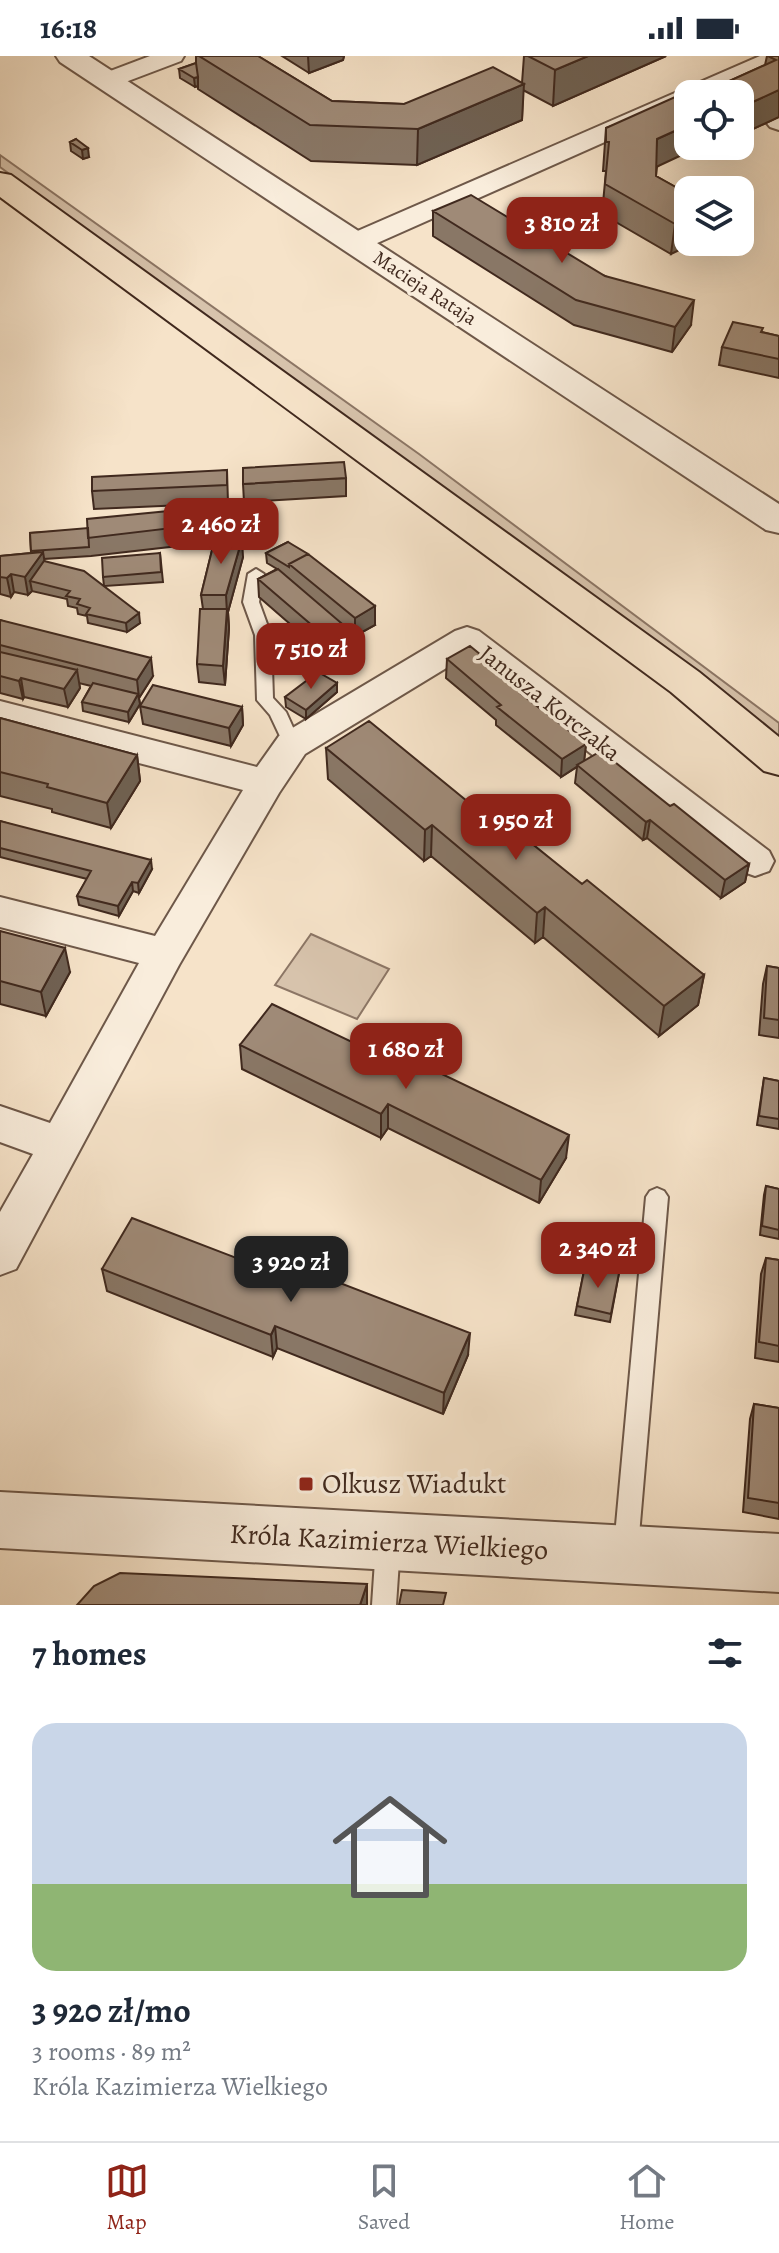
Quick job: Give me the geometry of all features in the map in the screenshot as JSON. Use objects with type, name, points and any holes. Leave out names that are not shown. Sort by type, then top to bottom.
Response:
[{"type":"main road","points":[[0,182],[685,682],[779,760]]},
{"type":"street","name":"Macieja Rataja","points":[[70,56],[779,521]]},
{"type":"street","points":[[106,81],[172,56]]},
{"type":"street","points":[[729,80],[779,57]]},
{"type":"street","points":[[356,242],[674,105]]},
{"type":"street","name":"Janusza Korczaka","points":[[0,1255],[165,954],[266,783],[292,745],[467,639],[755,861]]},
{"type":"street","points":[[0,714],[266,783]]},
{"type":"street","points":[[0,912],[165,954]]},
{"type":"street","points":[[0,1124],[59,1145]]},
{"type":"street","name":"Króla Kazimierza Wielkiego","points":[[0,1520],[779,1563]]},
{"type":"lane","points":[[256,574],[249,599],[262,630],[265,700],[277,712],[292,745]]},
{"type":"lane","points":[[626,1554],[657,1197]]},
{"type":"lane","points":[[384,1605],[388,1543]]},
{"type":"shaded area","points":[[0,155],[419,454],[779,723],[779,738],[0,167]]},
{"type":"shaded area","points":[[311,934],[389,969],[357,1019],[275,985]]},
{"type":"building","points":[[199,56],[258,56],[332,101],[404,104],[493,67],[524,84],[418,129],[310,125]]},
{"type":"building","points":[[528,56],[588,56],[555,70]]},
{"type":"building","points":[[768,56],[779,56],[779,90],[754,101],[754,80],[732,80],[776,60]]},
{"type":"building","points":[[196,63],[198,77],[194,78],[179,69]]},
{"type":"building","points":[[674,97],[674,131],[657,139],[656,176],[674,186],[674,223],[605,184],[609,142],[606,142],[606,128]]},
{"type":"building","points":[[76,139],[88,148],[82,150],[70,142]]},
{"type":"building","points":[[471,195],[605,276],[694,300],[675,327],[576,300],[433,211]]},
{"type":"building","points":[[733,322],[763,328],[761,332],[779,336],[779,359],[722,347]]},
{"type":"building","points":[[344,462],[346,478],[243,484],[243,468]]},
{"type":"building","points":[[227,470],[227,485],[92,491],[92,477]]},
{"type":"building","points":[[220,506],[223,522],[88,538],[87,519]]},
{"type":"building","points":[[88,528],[89,547],[31,551],[30,533]]},
{"type":"building","points":[[215,538],[242,539],[226,595],[201,595]]},
{"type":"building","points":[[288,542],[308,554],[289,564],[289,567],[266,553]]},
{"type":"building","points":[[43,552],[25,577],[11,574],[7,578],[0,577],[0,556]]},
{"type":"building","points":[[160,553],[161,572],[103,577],[102,558]]},
{"type":"building","points":[[308,554],[375,606],[355,618],[289,564]]},
{"type":"building","points":[[44,561],[84,571],[139,613],[126,623],[86,614],[90,608],[77,604],[80,599],[66,596],[70,591],[30,581]]},
{"type":"building","points":[[278,569],[347,628],[328,639],[258,579]]},
{"type":"building","points":[[200,609],[227,609],[223,666],[197,664]]},
{"type":"building","points":[[0,620],[151,658],[137,680],[0,645]]},
{"type":"building","points":[[470,646],[524,690],[520,693],[586,744],[562,759],[497,707],[501,705],[447,659]]},
{"type":"building","points":[[0,652],[77,670],[64,689],[21,678],[19,681],[0,676]]},
{"type":"building","points":[[318,672],[337,683],[306,710],[285,697]]},
{"type":"building","points":[[93,683],[138,694],[128,712],[82,702]]},
{"type":"building","points":[[153,685],[242,707],[229,728],[140,706]]},
{"type":"building","points":[[0,718],[137,755],[107,803],[47,787],[48,784],[0,772]]},
{"type":"building","points":[[369,721],[467,801],[474,797],[582,884],[587,880],[704,975],[664,1006],[545,907],[537,913],[432,825],[425,830],[326,748]]},
{"type":"building","points":[[601,751],[749,864],[725,880],[650,820],[646,822],[577,765]]},
{"type":"building","points":[[0,821],[151,860],[138,883],[132,882],[118,906],[77,896],[91,871],[0,848]]},
{"type":"building","points":[[0,931],[65,948],[41,992],[0,981]]},
{"type":"building","points":[[767,966],[779,968],[779,1020],[764,1018]]},
{"type":"building","points":[[272,1004],[413,1071],[419,1063],[569,1135],[541,1180],[388,1104],[381,1114],[240,1045]]},
{"type":"building","points":[[764,1078],[779,1081],[779,1119],[759,1116]]},
{"type":"building","points":[[766,1186],[779,1189],[779,1230],[762,1226]]},
{"type":"building","points":[[132,1218],[294,1280],[301,1268],[470,1333],[444,1393],[275,1326],[271,1335],[102,1269]]},
{"type":"building","points":[[766,1258],[779,1260],[779,1346],[759,1342]]},
{"type":"building","points":[[585,1266],[619,1273],[611,1314],[577,1306]]},
{"type":"building","points":[[754,1404],[779,1408],[779,1503],[748,1498]]},
{"type":"building","points":[[120,1573],[367,1584],[360,1605],[77,1605],[94,1586]]},
{"type":"building","points":[[402,1590],[446,1593],[443,1605],[399,1605]]},
{"type":"place","name":"Olkusz Wiadukt","points":[[306,1484]]}]
